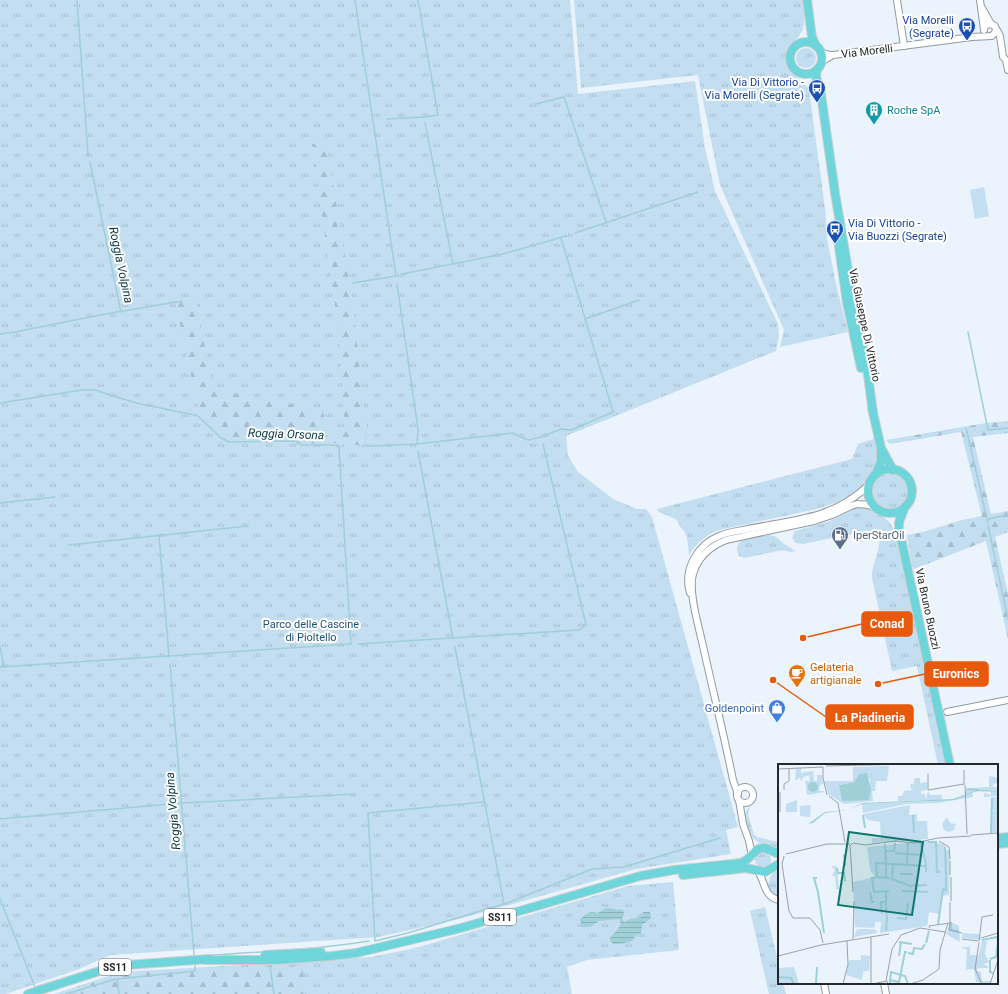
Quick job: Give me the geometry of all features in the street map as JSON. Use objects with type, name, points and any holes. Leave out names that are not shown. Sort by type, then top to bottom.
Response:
[{"type":"main road","points":[[807,0],[810,22],[812,37],[822,55],[819,66],[810,73],[804,74],[795,68],[791,60],[793,50],[806,37],[810,22]]},
{"type":"main road","points":[[799,45],[809,43],[818,49]]},
{"type":"main road","name":"Via Giuseppe Di Vittorio","points":[[819,66],[816,77],[821,94],[835,193],[849,276],[868,375],[873,412],[881,448],[881,460],[876,474]]},
{"type":"main road","name":"Via Giuseppe Di Vittorio","points":[[804,74],[815,84],[821,94]]},
{"type":"main road","name":"Via Giuseppe Di Vittorio","points":[[881,448],[893,470]]},
{"type":"main road","points":[[884,470],[893,470],[906,476],[911,485],[912,493],[911,499],[904,508],[894,513],[886,513],[876,508],[872,503],[869,496],[870,484],[876,474],[884,470]]},
{"type":"main road","name":"Via Bruno Buozzi","points":[[904,508],[899,522],[899,529],[950,764]]},
{"type":"main road","name":"Via Bruno Buozzi","points":[[886,513],[899,529]]},
{"type":"main road","points":[[998,838],[1008,837]]},
{"type":"main road","points":[[998,844],[1008,843]]},
{"type":"main road","points":[[767,849],[778,854]]},
{"type":"main road","points":[[767,849],[775,859],[774,867]]},
{"type":"main road","name":"SS11","points":[[28,994],[109,968],[127,965],[204,960],[332,956],[368,950],[462,928],[643,875],[738,864],[752,857],[756,851],[767,849]]},
{"type":"main road","points":[[752,857],[752,865],[758,870]]},
{"type":"main road","name":"SS11","points":[[626,880],[746,868],[765,872],[774,867]]},
{"type":"street","points":[[897,0],[904,46]]},
{"type":"street","points":[[980,2],[991,24],[995,26],[1000,36],[1003,57],[1007,60],[1008,70]]},
{"type":"street","points":[[980,2],[985,34],[997,39],[1001,45]]},
{"type":"street","points":[[984,30],[986,25],[991,24]]},
{"type":"street","name":"Via Morelli","points":[[972,38],[984,30]]},
{"type":"street","points":[[990,36],[996,33],[996,30]]},
{"type":"street","name":"Via Morelli","points":[[818,49],[825,54],[833,55],[990,36]]},
{"type":"street","name":"Via Morelli","points":[[819,66],[826,58],[833,55]]},
{"type":"street","points":[[696,613],[689,591],[688,576],[697,553],[710,541],[727,534],[822,513],[853,499],[870,484]]},
{"type":"street","points":[[752,857],[749,841],[742,820],[696,613],[692,585],[693,574],[698,562],[708,551],[720,543],[736,537],[814,521],[857,504],[868,505],[876,508]]},
{"type":"street","points":[[947,712],[1008,700]]},
{"type":"street","points":[[732,773],[734,779],[739,784],[751,789],[753,794],[752,799],[742,810],[742,820]]},
{"type":"street","points":[[738,797],[739,790],[746,787]]},
{"type":"street","points":[[738,797],[743,802],[748,802]]},
{"type":"street","points":[[747,836],[755,844],[767,849]]},
{"type":"street","points":[[764,885],[774,867]]},
{"type":"street","points":[[758,870],[768,895],[778,900]]},
{"type":"street","points":[[824,984],[826,994]]},
{"type":"street","points":[[884,984],[886,994]]},
{"type":"green space","name":"Parco delle Cascine di Pioltello","points":[[0,0],[570,0],[578,94],[695,81],[705,148],[715,191],[778,324],[779,336],[776,351],[566,436],[568,455],[577,471],[613,499],[637,509],[646,509],[652,517],[738,827],[726,830],[731,854],[636,869],[459,919],[379,937],[110,955],[79,969],[6,994],[0,994]]},
{"type":"green space","points":[[574,0],[802,0],[804,25],[798,38],[790,46],[786,55],[786,61],[791,71],[805,84],[809,90],[825,208],[827,239],[848,332],[780,347],[784,330],[720,185],[698,75],[581,88]]},
{"type":"green space","points":[[806,48],[813,51],[816,58],[813,65],[806,68],[799,65],[796,58],[799,51]]},
{"type":"green space","points":[[326,142],[352,298],[367,432],[362,446],[344,443],[340,446],[337,443],[299,444],[296,440],[231,442],[225,440],[200,417],[175,302],[196,300],[213,389],[323,410],[326,428],[334,432],[345,431],[339,334],[312,144]]},
{"type":"green space","points":[[984,187],[989,216],[975,219],[970,190]]},
{"type":"green space","points":[[1008,421],[1008,433],[973,437],[991,514],[1008,511],[1008,532],[995,537],[1008,594],[1008,639],[986,541],[914,569],[912,566],[907,535],[982,516],[961,432],[890,444],[886,440],[986,423]]},
{"type":"green space","points":[[876,438],[877,453],[874,466],[869,477],[862,486],[853,493],[830,505],[817,509],[719,530],[702,540],[689,555],[687,536],[676,519],[659,512],[657,509],[852,459],[858,444]]},
{"type":"green space","points":[[890,471],[904,477],[910,491],[904,505],[890,511],[876,505],[870,491],[876,477]]},
{"type":"green space","points":[[862,507],[882,516],[890,523],[895,532],[945,764],[938,764],[917,666],[892,671],[872,578],[873,568],[879,548],[879,538],[872,532],[866,531],[803,544],[796,543],[792,538],[795,531],[830,521],[851,509]]},
{"type":"green space","points":[[769,535],[775,536],[784,544],[796,551],[790,552],[783,550],[744,558],[739,556],[737,548],[742,540]]},
{"type":"green space","points":[[750,807],[748,814],[754,835],[778,842],[778,850],[769,845],[759,843],[753,838],[746,826],[744,816],[747,809]]},
{"type":"green space","points":[[760,852],[766,852],[771,857],[769,866],[766,868],[760,868],[755,863],[755,857]]},
{"type":"green space","points":[[778,870],[778,897],[772,894],[768,885],[771,875]]},
{"type":"green space","points":[[673,882],[679,950],[587,960],[567,967],[572,994],[54,994],[121,972],[371,957],[415,948],[628,886]]},
{"type":"green space","points":[[765,907],[778,961],[778,984],[783,984],[786,994],[769,994],[750,911]]},
{"type":"green space","points":[[303,966],[305,994],[60,994],[118,974],[166,970]]},
{"type":"shaded area","points":[[606,908],[623,910],[624,914],[622,919],[625,922],[630,919],[642,917],[643,912],[650,912],[651,918],[642,925],[640,934],[636,935],[632,941],[621,944],[613,944],[610,938],[621,925],[619,919],[599,921],[590,927],[582,927],[580,920],[588,913],[598,913]]},
{"type":"waterway","name":"Roggia Volpina","points":[[77,0],[88,155]]},
{"type":"waterway","points":[[355,0],[396,276]]},
{"type":"waterway","points":[[418,0],[438,115],[424,117]]},
{"type":"waterway","points":[[536,104],[564,97],[606,222]]},
{"type":"waterway","points":[[387,119],[424,117]]},
{"type":"waterway","points":[[425,123],[453,264]]},
{"type":"waterway","name":"Roggia Volpina","points":[[90,162],[121,312]]},
{"type":"waterway","points":[[575,233],[698,192]]},
{"type":"waterway","points":[[402,274],[503,254],[566,236]]},
{"type":"waterway","points":[[541,437],[561,429],[571,430],[613,412],[561,238]]},
{"type":"waterway","points":[[353,283],[396,276]]},
{"type":"waterway","points":[[397,284],[418,429],[417,444]]},
{"type":"waterway","points":[[585,319],[639,300]]},
{"type":"waterway","points":[[0,334],[182,301]]},
{"type":"waterway","points":[[968,332],[988,430],[1008,428]]},
{"type":"waterway","name":"Roggia Orsona","points":[[0,403],[82,390],[95,390],[136,403],[198,416],[221,438],[229,442],[295,441],[302,445],[336,445],[339,448],[351,644]]},
{"type":"waterway","points":[[966,428],[987,519]]},
{"type":"waterway","points":[[368,446],[417,444],[512,433],[528,440],[541,437]]},
{"type":"waterway","points":[[358,644],[579,630],[586,625],[543,444]]},
{"type":"waterway","points":[[418,451],[453,639]]},
{"type":"waterway","points":[[0,503],[55,497]]},
{"type":"waterway","points":[[987,522],[988,519],[1008,515]]},
{"type":"waterway","points":[[988,525],[1008,619]]},
{"type":"waterway","points":[[69,545],[248,526]]},
{"type":"waterway","points":[[159,536],[169,656]]},
{"type":"waterway","name":"Roggia Volpina","points":[[0,667],[351,644]]},
{"type":"waterway","points":[[0,647],[4,667]]},
{"type":"waterway","points":[[455,647],[504,904]]},
{"type":"waterway","name":"Roggia Volpina","points":[[170,664],[194,955]]},
{"type":"waterway","points":[[0,819],[182,803],[355,794]]},
{"type":"waterway","points":[[484,802],[368,813],[375,941],[408,933],[510,902],[592,869],[624,867],[720,838]]},
{"type":"waterway","points":[[0,899],[35,987],[113,963],[123,962]]},
{"type":"waterway","points":[[143,960],[313,948],[369,941]]},
{"type":"waterway","name":"Roggia Volpina","points":[[119,994],[117,979],[195,971],[195,965]]},
{"type":"waterway","points":[[270,966],[274,994]]},
{"type":"waterway","points":[[66,994],[116,979]]},
{"type":"place","name":"Via Morelli (Segrate)","points":[[967,41]]},
{"type":"place","name":"Via Di Vittorio - Via Morelli (Segrate)","points":[[817,103]]},
{"type":"place","name":"Roche SpA","points":[[874,125]]},
{"type":"place","name":"Via Di Vittorio - Via Buozzi (Segrate)","points":[[835,244]]},
{"type":"place","name":"IperStarOil","points":[[840,550]]},
{"type":"place","name":"Conad","points":[[803,638]]},
{"type":"place","name":"La Piadineria","points":[[773,680]]},
{"type":"place","name":"Euronics","points":[[878,684]]},
{"type":"place","name":"Gelateria artigianale","points":[[797,688]]},
{"type":"place","name":"Goldenpoint","points":[[777,723]]}]
